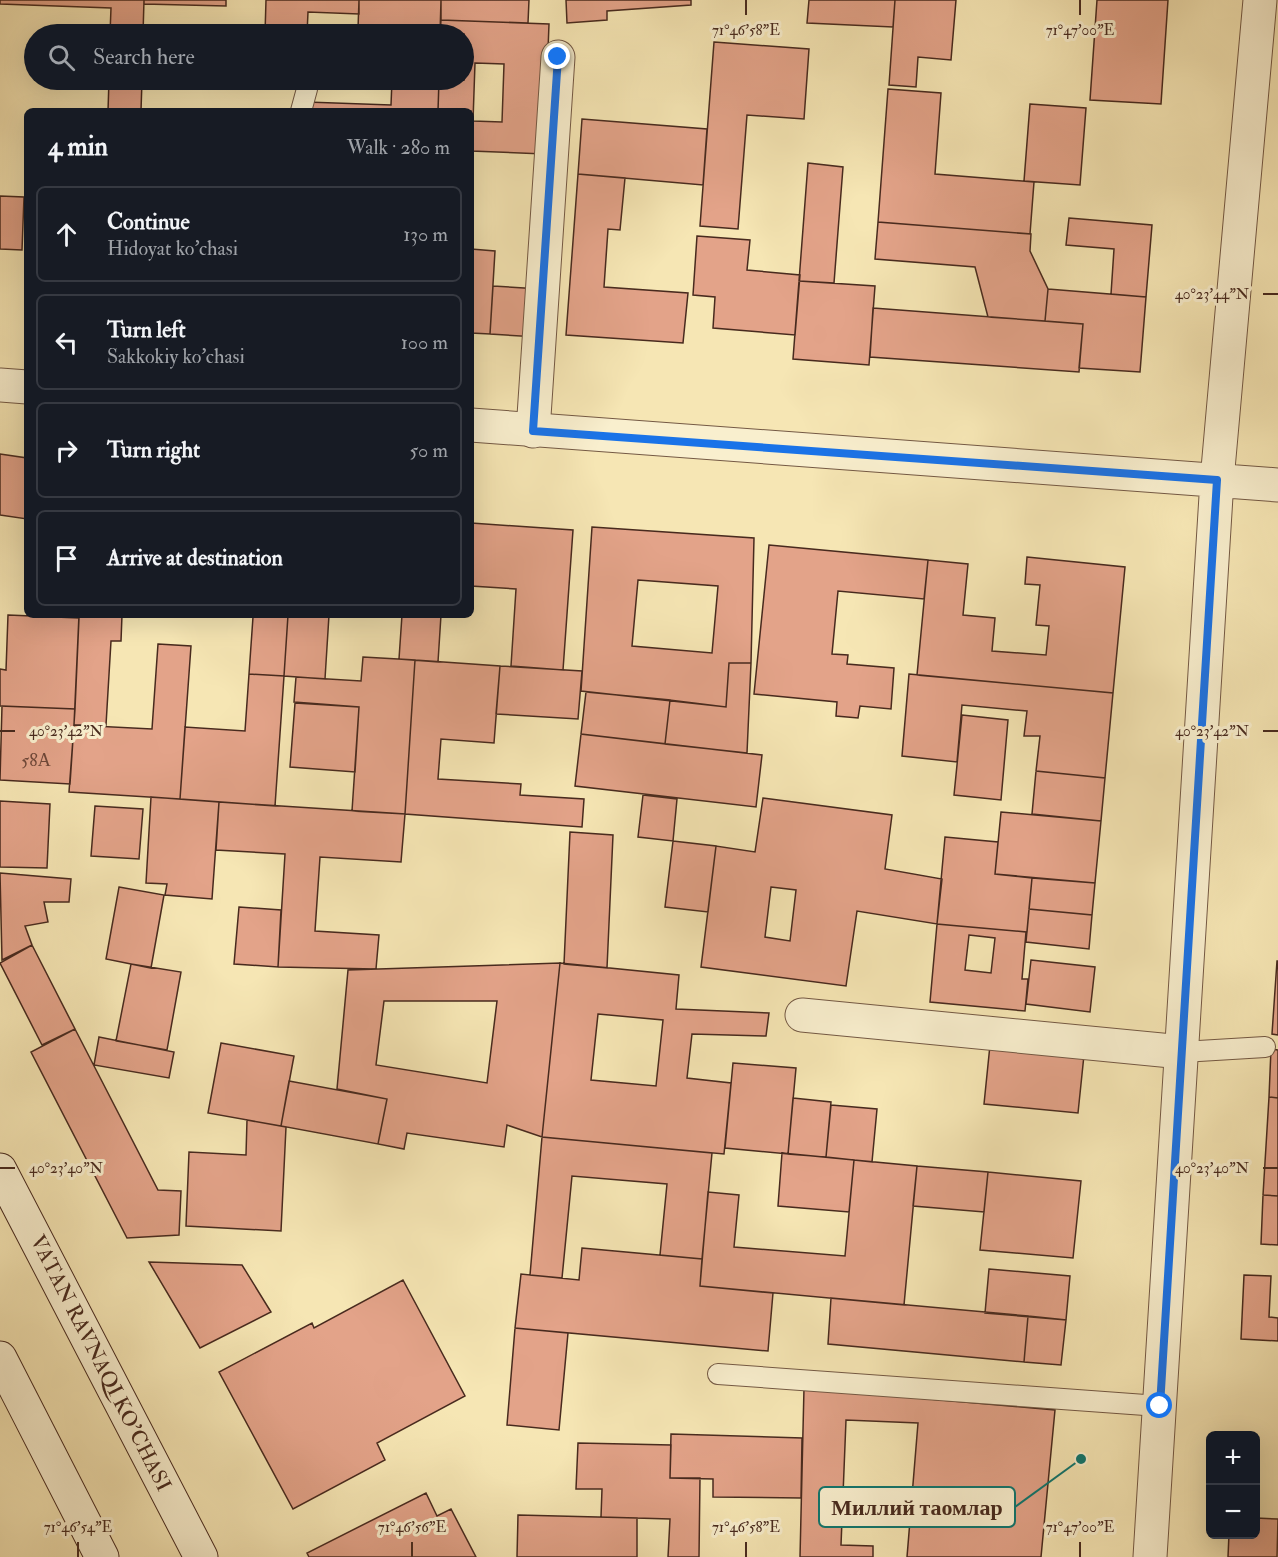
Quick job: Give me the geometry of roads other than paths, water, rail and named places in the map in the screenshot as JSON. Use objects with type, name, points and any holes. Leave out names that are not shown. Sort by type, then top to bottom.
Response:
[{"type":"street","points":[[1150,1557],[1217,480],[1260,0]]},
{"type":"street","points":[[533,431],[558,57]]},
{"type":"street","points":[[0,385],[24,387]]},
{"type":"street","points":[[474,425],[1278,485]]},
{"type":"street","points":[[802,1016],[1182,1052]]},
{"type":"street","name":"VATAN RAVNAQI KO'CHASI","points":[[0,1170],[201,1557]]},
{"type":"street","points":[[0,1358],[102,1557]]},
{"type":"lane","points":[[302,108],[307,90]]},
{"type":"lane","points":[[1182,1052],[1265,1047]]},
{"type":"lane","points":[[718,1374],[1160,1406]]},
{"type":"place","name":"Миллий таомлар","points":[[1081,1459]]}]
